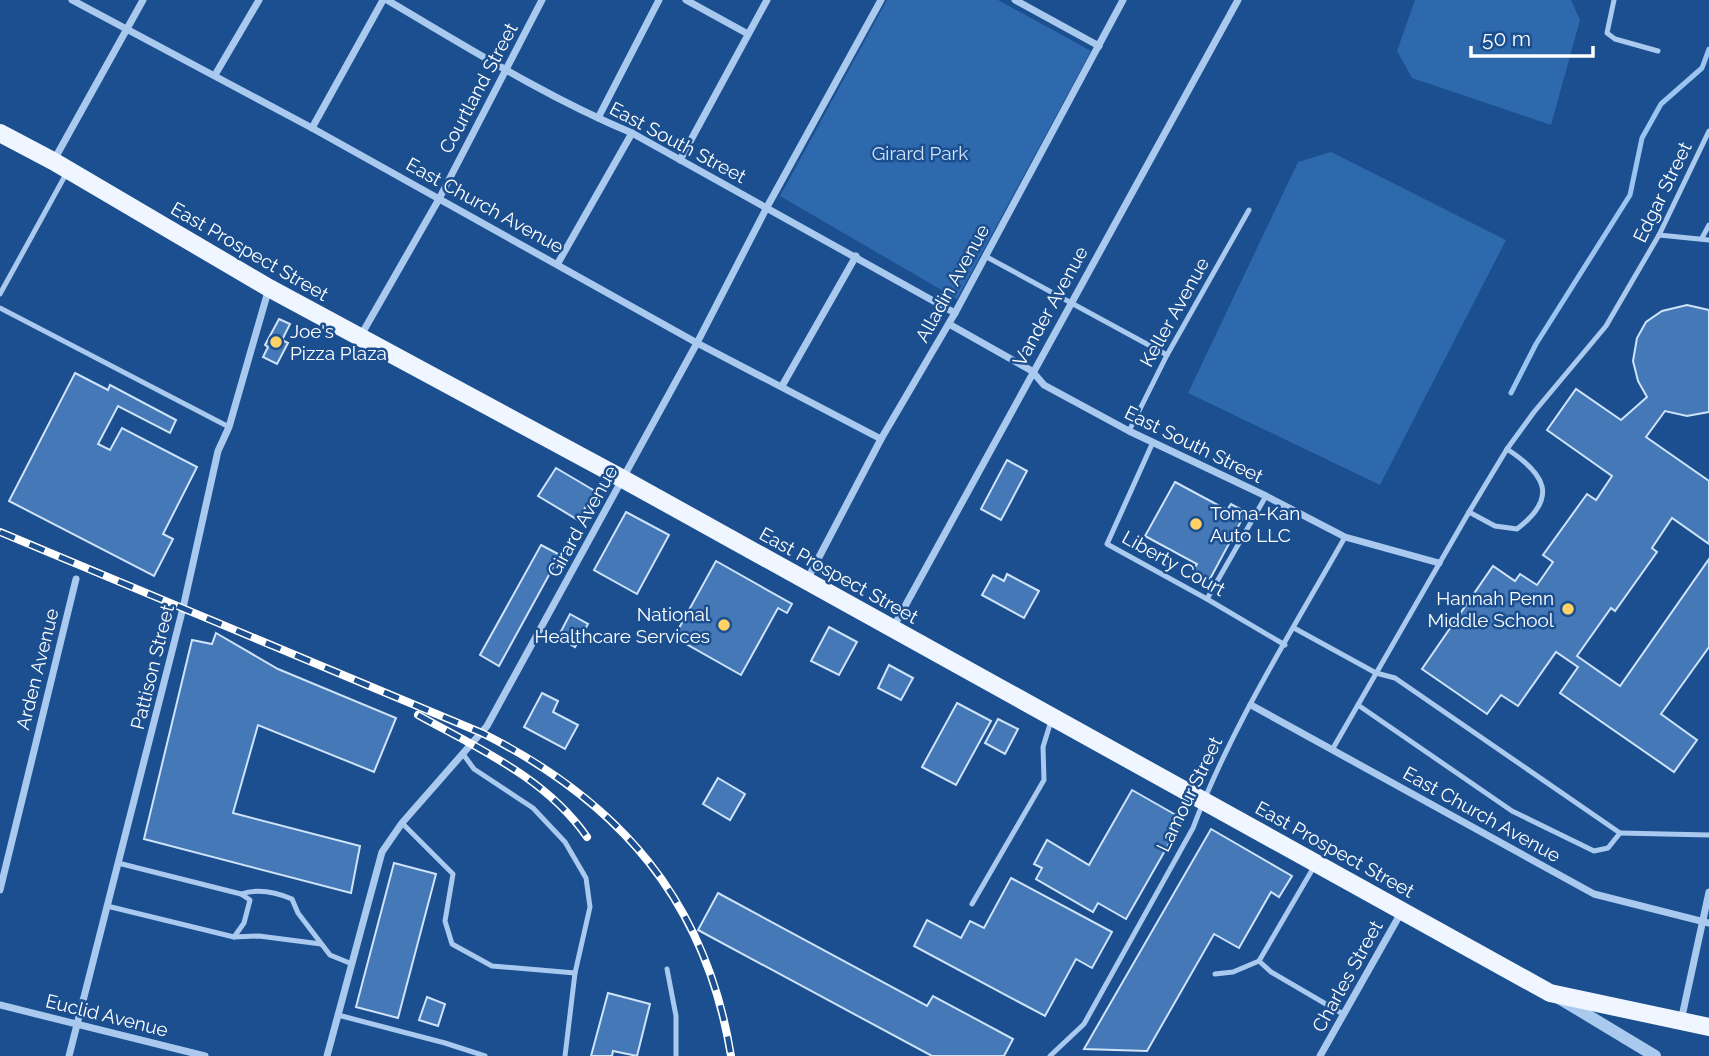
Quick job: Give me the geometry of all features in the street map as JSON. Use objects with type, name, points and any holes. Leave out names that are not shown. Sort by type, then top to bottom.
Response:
[{"type":"main road","name":"East Prospect Street","points":[[0,133],[61,165],[269,288],[623,479],[1550,993]]},
{"type":"main road","points":[[1550,993],[1709,1027]]},
{"type":"street","name":"East Church Avenue","points":[[72,0],[558,263],[697,343],[881,439]]},
{"type":"street","points":[[61,165],[143,0]]},
{"type":"street","points":[[215,75],[259,0]]},
{"type":"street","points":[[312,128],[385,0]]},
{"type":"street","name":"East South Street","points":[[385,0],[505,69],[632,133],[955,313]]},
{"type":"street","name":"Courtland Street","points":[[360,338],[439,199],[542,0]]},
{"type":"street","points":[[598,118],[659,0]]},
{"type":"street","points":[[687,0],[748,34]]},
{"type":"street","points":[[680,160],[767,0]]},
{"type":"street","name":"Girard Avenue","points":[[327,1056],[382,852],[402,823],[487,726],[881,0]]},
{"type":"street","points":[[1015,0],[1098,46]]},
{"type":"street","name":"Alladin Avenue","points":[[806,581],[881,439],[949,324],[1123,0]]},
{"type":"street","name":"Vander Avenue","points":[[892,628],[1238,0]]},
{"type":"street","points":[[558,263],[632,133]]},
{"type":"street","points":[[782,386],[856,256]]},
{"type":"street","name":"Pattison Street","points":[[69,1056],[183,608],[218,451],[229,426],[269,288]]},
{"type":"street","name":"East South Street","points":[[949,324],[1032,371],[1044,385],[1129,431],[1345,537],[1440,563]]},
{"type":"street","name":"Arden Avenue","points":[[0,890],[76,579]]},
{"type":"street","name":"East Church Avenue","points":[[1251,705],[1594,894],[1706,922]]},
{"type":"street","points":[[1681,1022],[1706,922],[1709,892]]},
{"type":"street","name":"Charles Street","points":[[1320,1056],[1402,911]]},
{"type":"street","name":"East Prospect Street","points":[[1550,993],[1655,1056]]},
{"type":"street","name":"Euclid Avenue","points":[[0,1005],[205,1056]]},
{"type":"lane","points":[[1615,0],[1607,33],[1615,39],[1658,51]]},
{"type":"lane","name":"Edgar Street","points":[[1332,750],[1507,449],[1534,412],[1606,326],[1659,235],[1709,131]]},
{"type":"lane","points":[[0,293],[61,165]]},
{"type":"lane","name":"Keller Avenue","points":[[1129,431],[1167,355],[1249,210]]},
{"type":"lane","points":[[1659,235],[1706,239],[1709,225]]},
{"type":"lane","points":[[985,256],[1167,355]]},
{"type":"lane","points":[[0,307],[229,426]]},
{"type":"lane","name":"Liberty Court","points":[[1153,442],[1107,544],[1285,645]]},
{"type":"lane","points":[[1469,512],[1495,526],[1517,529],[1531,518],[1541,501],[1542,482],[1529,464],[1507,449]]},
{"type":"lane","points":[[1207,599],[1266,496]]},
{"type":"lane","name":"Lamour Street","points":[[1050,1056],[1084,1024],[1193,828],[1251,705],[1345,537]]},
{"type":"lane","points":[[1294,628],[1376,673],[1395,678],[1620,833],[1709,835]]},
{"type":"lane","points":[[1358,705],[1524,817],[1594,851],[1608,848],[1620,833]]},
{"type":"lane","points":[[972,904],[1044,779],[1043,747],[1051,718]]},
{"type":"lane","points":[[463,754],[474,769],[533,808],[565,842],[586,878],[590,906],[575,973],[565,1056]]},
{"type":"lane","points":[[402,823],[453,874],[445,921],[452,944],[492,966],[575,973]]},
{"type":"lane","points":[[1215,974],[1233,972],[1259,961],[1317,862]]},
{"type":"lane","points":[[118,863],[241,894],[250,900],[244,923],[234,937]]},
{"type":"lane","points":[[241,894],[253,890],[264,891],[292,899],[298,913],[330,955],[352,964]]},
{"type":"lane","points":[[107,906],[234,937],[259,936],[321,944]]},
{"type":"lane","points":[[1259,961],[1271,972],[1343,1014]]},
{"type":"lane","points":[[667,969],[676,1016],[676,1056]]},
{"type":"lane","points":[[338,1015],[485,1056]]},
{"type":"green space","name":"Girard Park","points":[[887,0],[998,0],[1091,51],[957,299],[780,196]]},
{"type":"green space","points":[[1415,0],[1571,0],[1580,20],[1551,125],[1412,78],[1397,51]]},
{"type":"green space","points":[[1331,152],[1506,240],[1380,485],[1188,393],[1298,162]]},
{"type":"building","points":[[1687,305],[1709,310],[1709,412],[1687,416],[1665,411],[1646,437],[1709,481],[1709,544],[1672,518],[1652,548],[1657,552],[1615,611],[1611,608],[1577,656],[1620,686],[1709,559],[1709,647],[1661,714],[1697,740],[1674,772],[1560,693],[1578,667],[1556,652],[1518,706],[1501,695],[1487,714],[1422,669],[1493,566],[1515,581],[1520,574],[1537,585],[1553,562],[1543,555],[1587,494],[1596,500],[1612,476],[1547,430],[1576,389],[1621,420],[1647,397],[1638,381],[1633,361],[1637,338],[1646,322],[1662,311]]},
{"type":"building","name":"Joe's Pizza Plaza","points":[[279,319],[290,324],[282,340],[288,343],[277,364],[263,357],[268,347],[265,345]]},
{"type":"building","points":[[75,373],[108,390],[110,385],[176,420],[170,433],[118,406],[98,444],[110,450],[122,428],[197,467],[163,534],[173,539],[154,576],[9,501]]},
{"type":"building","points":[[1007,460],[1027,471],[1001,520],[981,509]]},
{"type":"building","points":[[556,468],[595,491],[578,520],[538,496]]},
{"type":"building","name":"Toma-Kan Auto LLC","points":[[1175,482],[1227,510],[1231,504],[1246,512],[1210,579],[1193,570],[1197,564],[1145,536]]},
{"type":"building","points":[[626,512],[669,535],[637,594],[594,570]]},
{"type":"building","points":[[541,545],[560,555],[499,666],[480,655]]},
{"type":"building","name":"National Healthcare Services","points":[[716,561],[792,604],[787,613],[778,608],[741,675],[674,637]]},
{"type":"building","points":[[1007,574],[1039,591],[1024,618],[982,595],[993,575],[1004,581]]},
{"type":"building","points":[[570,614],[588,624],[575,647],[558,637]]},
{"type":"building","points":[[829,627],[857,642],[839,675],[811,661]]},
{"type":"building","points":[[216,633],[278,669],[396,718],[374,772],[258,725],[233,813],[360,846],[351,893],[144,839],[192,640],[212,644]]},
{"type":"building","points":[[889,665],[913,678],[901,700],[878,688]]},
{"type":"building","points":[[542,693],[558,701],[553,712],[578,725],[565,749],[524,727]]},
{"type":"building","points":[[957,703],[991,721],[956,785],[922,767]]},
{"type":"building","points":[[998,719],[1018,729],[1005,754],[985,743]]},
{"type":"building","points":[[718,778],[745,794],[730,820],[703,804]]},
{"type":"building","points":[[1132,790],[1183,819],[1126,919],[1098,903],[1093,912],[1036,879],[1042,868],[1034,864],[1047,840],[1089,865]]},
{"type":"building","points":[[1211,829],[1292,876],[1279,897],[1271,892],[1239,948],[1214,934],[1147,1051],[1084,1049]]},
{"type":"building","points":[[394,863],[436,874],[398,1018],[356,1007]]},
{"type":"building","points":[[1011,878],[1112,932],[1092,968],[1076,959],[1045,1016],[914,946],[927,920],[961,938],[970,921],[984,928]]},
{"type":"building","points":[[718,893],[927,1006],[933,996],[1013,1039],[1004,1056],[932,1056],[698,930]]},
{"type":"building","points":[[608,993],[650,1004],[637,1056],[613,1051],[612,1056],[591,1056]]},
{"type":"building","points":[[427,997],[445,1004],[438,1026],[419,1020]]},
{"type":"waterway","points":[[1511,393],[1536,344],[1630,195],[1642,138],[1661,104],[1702,68],[1709,49]]},
{"type":"railway","points":[[0,532],[482,733],[531,760],[576,791],[615,825],[649,862],[678,904],[701,950],[719,1000],[731,1056]]},
{"type":"railway","points":[[418,715],[532,781],[570,816],[587,837]]},
{"type":"place","name":"Joe's Pizza Plaza","points":[[276,342]]},
{"type":"place","name":"Toma-Kan Auto LLC","points":[[1196,524]]},
{"type":"place","name":"Hannah Penn Middle School","points":[[1568,609]]},
{"type":"place","name":"National Healthcare Services","points":[[724,625]]}]
